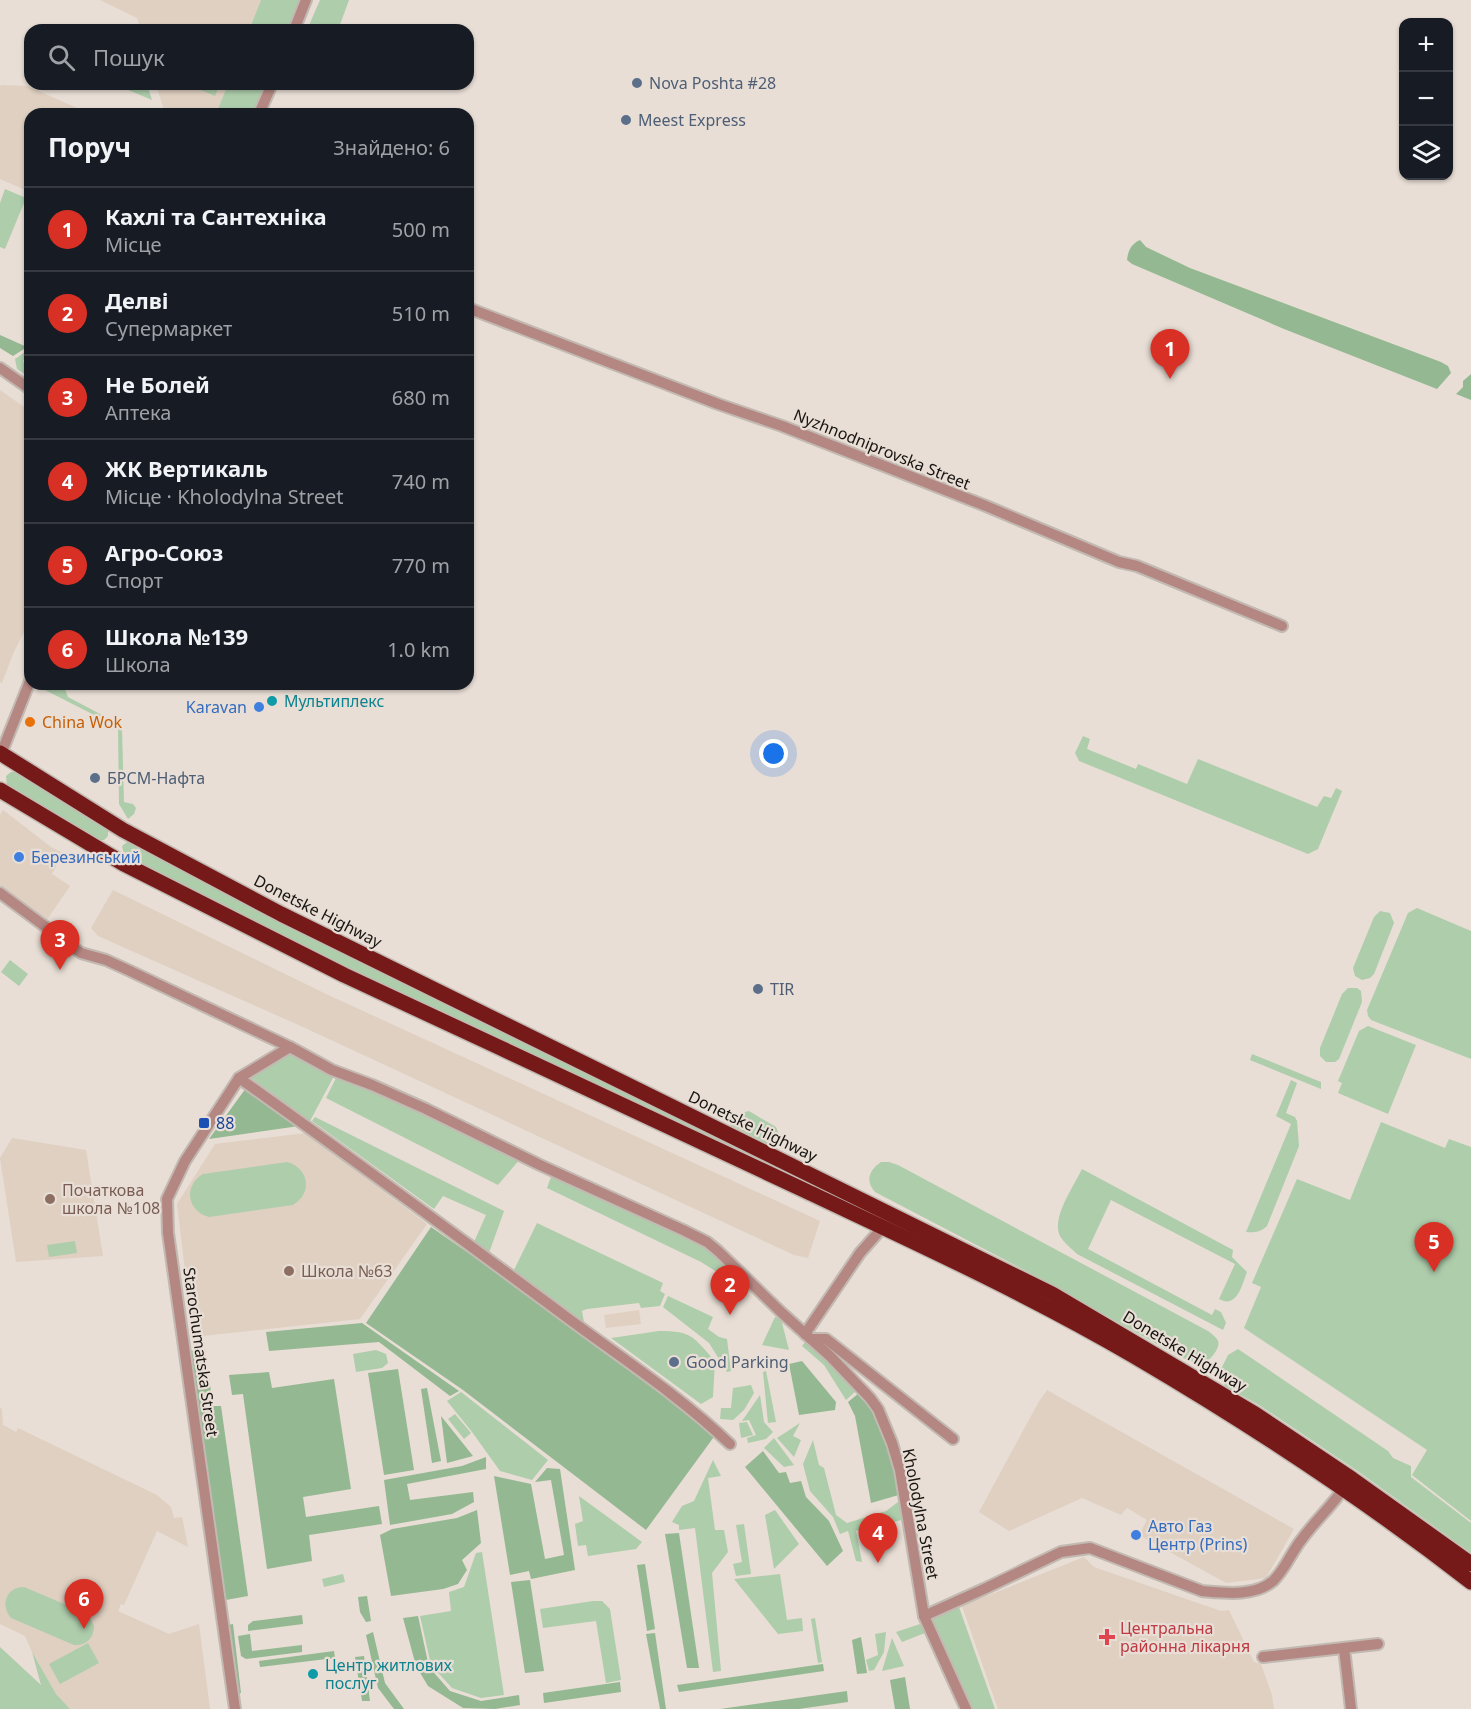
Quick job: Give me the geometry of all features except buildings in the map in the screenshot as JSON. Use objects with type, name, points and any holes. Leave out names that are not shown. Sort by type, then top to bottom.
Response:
[{"type":"highway","name":"Donetske Highway","points":[[0,754],[123,830],[356,951],[1052,1294],[1255,1414],[1352,1479],[1471,1564]]},
{"type":"highway","name":"Donetske Highway","points":[[0,790],[200,904],[344,975],[883,1227],[1045,1307],[1134,1356],[1261,1435],[1343,1489],[1471,1582]]},
{"type":"highway","points":[[109,854],[123,830]]},
{"type":"street","points":[[296,24],[306,0]]},
{"type":"street","points":[[262,108],[269,90]]},
{"type":"street","name":"Nyzhnodniprovska Street","points":[[474,310],[718,404],[782,426],[986,506],[1119,562],[1137,566],[1282,626]]},
{"type":"street","points":[[0,368],[24,385]]},
{"type":"street","points":[[0,754],[26,690]]},
{"type":"street","name":"Kholodylna Street","points":[[0,893],[81,953],[106,960],[128,970],[290,1047],[332,1070],[408,1101],[531,1161],[702,1239],[725,1257],[808,1336],[870,1398],[878,1409],[892,1443],[908,1515],[924,1616],[966,1709]]},
{"type":"street","name":"Starochumatska Street","points":[[236,1709],[166,1214],[167,1199],[185,1161],[239,1078],[290,1047]]},
{"type":"street","points":[[239,1078],[332,1143],[626,1360],[715,1429],[730,1444]]},
{"type":"street","points":[[883,1227],[860,1253],[808,1336],[826,1339],[952,1439]]},
{"type":"street","points":[[924,1616],[1061,1552],[1090,1548],[1202,1591],[1229,1593],[1253,1591],[1274,1580],[1302,1538],[1343,1489]]},
{"type":"street","points":[[1263,1657],[1378,1644]]},
{"type":"street","points":[[1344,1648],[1351,1709]]},
{"type":"shaded area","points":[[100,0],[261,0],[251,24],[139,24],[137,18]]},
{"type":"shaded area","points":[[0,86],[24,86],[24,90],[36,90],[77,108],[24,108],[24,189],[0,179]]},
{"type":"shaded area","points":[[158,90],[226,90],[218,108],[163,108]]},
{"type":"shaded area","points":[[0,390],[24,407],[24,632],[2,683],[0,682]]},
{"type":"shaded area","points":[[3,810],[51,847],[63,853],[52,874],[70,886],[46,921],[0,885],[0,815]]},
{"type":"shaded area","points":[[113,890],[324,993],[820,1221],[808,1258],[794,1255],[303,1027],[98,936],[91,928]]},
{"type":"shaded area","name":"Школа №63","points":[[306,1133],[427,1224],[360,1319],[193,1337],[177,1204],[215,1144]]},
{"type":"shaded area","name":"Початкова школа №108","points":[[12,1138],[86,1150],[103,1256],[16,1262],[0,1158]]},
{"type":"shaded area","points":[[639,1310],[641,1324],[606,1328],[604,1315]]},
{"type":"shaded area","points":[[1047,1390],[1294,1529],[1266,1578],[1226,1583],[1139,1535],[1147,1520],[1127,1508],[1121,1515],[1082,1498],[1009,1531],[979,1512]]},
{"type":"shaded area","points":[[0,1408],[3,1425],[16,1432],[18,1428],[157,1495],[171,1507],[174,1518],[182,1517],[188,1547],[157,1531],[124,1605],[121,1604],[118,1611],[169,1634],[199,1624],[210,1709],[70,1709],[56,1694],[25,1636],[0,1624]]},
{"type":"shaded area","name":"Центральна районна лікарня","points":[[1084,1557],[1094,1567],[1221,1611],[1229,1610],[1254,1662],[1261,1664],[1272,1695],[1274,1709],[998,1709],[962,1606]]},
{"type":"green space","points":[[261,0],[300,0],[290,24],[251,24]]},
{"type":"green space","points":[[320,0],[349,0],[340,24],[310,24]]},
{"type":"green space","points":[[128,90],[149,90],[152,100]]},
{"type":"green space","points":[[201,90],[218,90],[215,96]]},
{"type":"green space","points":[[226,90],[264,90],[256,108],[218,108]]},
{"type":"green space","points":[[5,189],[24,197],[24,203],[5,249],[0,247],[0,203]]},
{"type":"green space","points":[[1140,240],[1146,247],[1190,268],[1441,362],[1448,366],[1451,373],[1437,389],[1284,329],[1132,264],[1127,260],[1128,254],[1132,246]]},
{"type":"green space","points":[[0,335],[24,346],[24,349],[13,356],[0,348]]},
{"type":"green space","points":[[24,353],[24,374],[17,369],[15,359]]},
{"type":"green space","points":[[1471,374],[1471,400],[1456,394],[1463,387],[1463,381]]},
{"type":"green space","points":[[45,690],[65,690],[68,697],[119,724],[122,729],[124,802],[133,804],[136,808],[134,814],[128,819],[119,804],[118,727]]},
{"type":"green space","points":[[1083,736],[1090,739],[1087,749],[1136,769],[1138,764],[1187,784],[1198,759],[1317,807],[1324,796],[1331,798],[1336,788],[1342,791],[1318,849],[1308,854],[1079,761],[1075,753]]},
{"type":"green space","points":[[11,772],[17,772],[108,830],[108,836],[104,840],[98,840],[7,786],[6,776]]},
{"type":"green space","points":[[130,840],[856,1202],[855,1205],[310,953],[130,858],[124,854],[122,846]]},
{"type":"green space","points":[[1417,908],[1471,931],[1471,1059],[1371,1020],[1368,1016],[1367,1010],[1408,913]]},
{"type":"green space","points":[[1380,911],[1390,913],[1394,923],[1374,974],[1362,980],[1355,976],[1353,968],[1374,917]]},
{"type":"green space","points":[[10,960],[28,974],[19,986],[1,972]]},
{"type":"green space","points":[[1348,988],[1357,988],[1361,991],[1362,1002],[1339,1059],[1335,1062],[1326,1062],[1320,1056],[1320,1048],[1342,994]]},
{"type":"green space","points":[[1368,1026],[1416,1045],[1388,1114],[1338,1093],[1342,1083],[1338,1081],[1359,1031]]},
{"type":"green space","points":[[293,1053],[334,1076],[310,1121],[250,1077]]},
{"type":"green space","points":[[1252,1054],[1321,1082],[1321,1089],[1250,1060]]},
{"type":"green space","points":[[338,1074],[520,1159],[498,1185],[326,1098]]},
{"type":"green space","points":[[1291,1080],[1297,1083],[1286,1113],[1295,1117],[1297,1121],[1299,1146],[1267,1226],[1257,1232],[1246,1232],[1291,1124],[1276,1116]]},
{"type":"green space","points":[[246,1088],[299,1126],[209,1139]]},
{"type":"green space","points":[[749,1111],[776,1127],[782,1146],[775,1144],[774,1147],[730,1125]]},
{"type":"green space","points":[[315,1117],[504,1211],[489,1253],[474,1242],[486,1215],[443,1196],[434,1209],[312,1121]]},
{"type":"green space","points":[[1381,1122],[1445,1148],[1449,1139],[1471,1147],[1471,1521],[1412,1475],[1427,1450],[1244,1328],[1261,1287],[1252,1283],[1297,1179],[1350,1200]]},
{"type":"green space","points":[[287,1162],[300,1170],[306,1181],[304,1194],[293,1205],[209,1217],[202,1214],[192,1204],[190,1191],[192,1185],[203,1174]]},
{"type":"green space","points":[[881,1162],[898,1165],[1208,1331],[1218,1341],[1216,1351],[1202,1365],[1178,1356],[1028,1272],[875,1192],[869,1180],[871,1172]]},
{"type":"green space","points":[[1082,1169],[1233,1250],[1232,1257],[1247,1272],[1238,1294],[1230,1301],[1225,1301],[1219,1299],[1235,1264],[1111,1200],[1088,1249],[1212,1315],[1215,1309],[1221,1312],[1226,1323],[1223,1330],[1077,1254],[1064,1241],[1058,1229],[1061,1211]]},
{"type":"green space","points":[[552,1174],[705,1244],[745,1284],[744,1289],[701,1262],[547,1188]]},
{"type":"green space","points":[[537,1223],[663,1283],[660,1291],[665,1294],[660,1306],[641,1308],[639,1303],[587,1309],[582,1311],[584,1322],[514,1270]]},
{"type":"green space","points":[[431,1227],[529,1295],[716,1434],[646,1530],[463,1390],[366,1323]]},
{"type":"green space","points":[[75,1241],[77,1253],[49,1257],[47,1245]]},
{"type":"green space","points":[[668,1296],[713,1317],[708,1329],[719,1337],[727,1339],[731,1371],[727,1372],[709,1343],[663,1307]]},
{"type":"green space","points":[[775,1317],[781,1319],[789,1350],[762,1345]]},
{"type":"green space","points":[[362,1323],[459,1391],[450,1396],[379,1342],[269,1351],[266,1332]]},
{"type":"green space","name":"Good Parking","points":[[659,1331],[686,1334],[702,1346],[715,1361],[713,1397],[701,1404],[611,1338]]},
{"type":"green space","points":[[806,1341],[831,1362],[857,1390],[846,1400],[824,1365],[802,1346]]},
{"type":"green space","points":[[205,1349],[213,1406],[221,1406],[248,1596],[226,1600],[191,1351]]},
{"type":"green space","points":[[1238,1349],[1388,1451],[1393,1458],[1411,1466],[1411,1477],[1471,1523],[1471,1553],[1359,1472],[1259,1405],[1225,1386],[1220,1376],[1221,1369],[1228,1355]]},
{"type":"green space","points":[[376,1350],[386,1354],[388,1363],[382,1368],[356,1372],[353,1354]]},
{"type":"green space","points":[[802,1361],[836,1402],[835,1410],[799,1415],[789,1364]]},
{"type":"green space","points":[[398,1369],[414,1470],[384,1475],[368,1373]]},
{"type":"green space","points":[[766,1371],[776,1422],[768,1423],[763,1372]]},
{"type":"green space","points":[[269,1372],[272,1388],[334,1379],[351,1489],[303,1497],[306,1517],[379,1506],[382,1524],[309,1535],[312,1561],[267,1569],[243,1394],[232,1395],[229,1375]]},
{"type":"green space","points":[[751,1385],[754,1393],[744,1410],[733,1420],[720,1419],[721,1408],[731,1408],[733,1388]]},
{"type":"green space","points":[[427,1388],[441,1461],[432,1463],[421,1389]]},
{"type":"green space","points":[[461,1392],[548,1460],[532,1480],[500,1471],[447,1401]]},
{"type":"green space","points":[[859,1393],[883,1426],[902,1494],[871,1503],[855,1416],[848,1402]]},
{"type":"green space","points":[[760,1395],[764,1422],[773,1432],[766,1439],[748,1443],[747,1438],[756,1435],[749,1420],[742,1421]]},
{"type":"green space","points":[[455,1414],[471,1433],[464,1439],[448,1419]]},
{"type":"green space","points":[[441,1416],[473,1456],[447,1463]]},
{"type":"green space","points":[[747,1422],[753,1435],[741,1438],[739,1423]]},
{"type":"green space","points":[[800,1423],[793,1436],[801,1440],[794,1457],[777,1438]]},
{"type":"green space","points":[[774,1438],[794,1465],[784,1467],[764,1448]]},
{"type":"green space","points":[[813,1440],[819,1465],[824,1468],[836,1515],[847,1523],[886,1511],[898,1502],[904,1505],[906,1519],[856,1531],[862,1562],[856,1561],[848,1531],[840,1534],[833,1517],[810,1491],[803,1464]]},
{"type":"green space","points":[[763,1451],[779,1473],[786,1472],[790,1483],[801,1481],[806,1497],[829,1521],[843,1551],[827,1566],[745,1467]]},
{"type":"green space","points":[[486,1457],[486,1469],[407,1484],[410,1500],[473,1492],[474,1502],[452,1514],[390,1525],[384,1480],[462,1466]]},
{"type":"green space","points":[[713,1460],[721,1476],[708,1478],[715,1530],[724,1530],[728,1552],[712,1573],[721,1671],[713,1672],[695,1528],[679,1530],[679,1525],[672,1522],[682,1506],[694,1501]]},
{"type":"green space","points":[[547,1468],[560,1469],[575,1570],[531,1579],[529,1571],[510,1575],[494,1476],[531,1484],[545,1559],[564,1555],[551,1480],[535,1482]]},
{"type":"green space","points":[[579,1496],[642,1542],[636,1549],[588,1556],[586,1545],[578,1546],[575,1524],[583,1521]]},
{"type":"green space","points":[[477,1510],[481,1543],[462,1560],[467,1570],[458,1584],[443,1589],[391,1596],[380,1535],[392,1529],[457,1518]]},
{"type":"green space","points":[[775,1510],[799,1544],[774,1569],[765,1515]]},
{"type":"green space","points":[[744,1524],[751,1574],[736,1576],[733,1564],[742,1562],[736,1525]]},
{"type":"green space","points":[[679,1533],[699,1668],[687,1668],[665,1534]]},
{"type":"green space","points":[[482,1552],[504,1695],[481,1698],[452,1688],[431,1665],[420,1616],[451,1611],[449,1592],[464,1587],[476,1553]]},
{"type":"green space","points":[[645,1564],[655,1629],[647,1631],[637,1565]]},
{"type":"green space","points":[[343,1574],[345,1582],[324,1587],[322,1579]]},
{"type":"green space","points":[[780,1574],[787,1620],[802,1618],[803,1631],[778,1634],[734,1579]]},
{"type":"green space","points":[[530,1580],[544,1671],[525,1673],[511,1582]]},
{"type":"green space","points":[[24,1587],[83,1612],[94,1626],[91,1638],[86,1643],[74,1645],[11,1618],[6,1608],[9,1593]]},
{"type":"green space","points":[[367,1596],[371,1621],[366,1622],[360,1612],[358,1597]]},
{"type":"green space","points":[[602,1601],[610,1609],[621,1680],[606,1683],[596,1621],[543,1628],[540,1609]]},
{"type":"green space","points":[[959,1607],[995,1709],[970,1709],[930,1616]]},
{"type":"green space","points":[[302,1615],[303,1624],[248,1631],[248,1625],[253,1621]]},
{"type":"green space","points":[[418,1616],[429,1667],[450,1691],[481,1701],[519,1695],[520,1705],[495,1709],[463,1708],[428,1686],[416,1666],[403,1618]]},
{"type":"green space","points":[[815,1618],[822,1662],[818,1663],[811,1619]]},
{"type":"green space","points":[[233,1624],[241,1693],[235,1694],[228,1625]]},
{"type":"green space","points":[[920,1624],[925,1633],[902,1642],[896,1632]]},
{"type":"green space","points":[[373,1632],[385,1683],[404,1709],[394,1709],[378,1688],[366,1635]]},
{"type":"green space","points":[[886,1632],[884,1652],[874,1670],[869,1671],[866,1660],[878,1655],[875,1634]]},
{"type":"green space","points":[[655,1633],[666,1709],[660,1709],[646,1634]]},
{"type":"green space","points":[[250,1634],[252,1651],[302,1645],[302,1652],[246,1659],[241,1656],[238,1636]]},
{"type":"green space","points":[[861,1637],[867,1673],[857,1674],[852,1640]]},
{"type":"green space","points":[[892,1638],[904,1666],[882,1671]]},
{"type":"green space","points":[[88,1643],[99,1663],[60,1684],[49,1664]]},
{"type":"green space","points":[[0,1647],[41,1685],[32,1652],[56,1694],[70,1709],[0,1709]]},
{"type":"green space","points":[[334,1651],[335,1658],[260,1667],[259,1661]]},
{"type":"green space","points":[[364,1656],[370,1701],[362,1701],[355,1657]]},
{"type":"green space","points":[[823,1664],[824,1671],[679,1692],[677,1685]]},
{"type":"green space","points":[[905,1677],[910,1709],[895,1709],[890,1680]]},
{"type":"green space","points":[[620,1682],[621,1692],[544,1703],[543,1693]]},
{"type":"green space","points":[[847,1691],[848,1702],[799,1709],[720,1709]]},
{"type":"place","name":"Nova Poshta #28","points":[[637,83]]},
{"type":"place","name":"Meest Express","points":[[626,120]]},
{"type":"place","name":"Кахлі та Сантехніка","points":[[1170,379]]},
{"type":"place","name":"Мультиплекс","points":[[272,701]]},
{"type":"place","name":"Karavan","points":[[259,707]]},
{"type":"place","name":"China Wok","points":[[30,722]]},
{"type":"place","name":"БРСМ-Нафта","points":[[95,778]]},
{"type":"place","name":"Березинський","points":[[19,857]]},
{"type":"place","name":"Не Болей","points":[[60,970]]},
{"type":"place","name":"TIR","points":[[758,989]]},
{"type":"place","name":"88","points":[[204,1123]]},
{"type":"place","name":"Початкова школа №108","points":[[50,1199]]},
{"type":"place","name":"Школа №63","points":[[289,1271]]},
{"type":"place","name":"Агро-Союз","points":[[1434,1272]]},
{"type":"place","name":"Делві","points":[[730,1315]]},
{"type":"place","name":"Good Parking","points":[[674,1362]]},
{"type":"place","name":"Авто Газ Центр (Prins)","points":[[1136,1535]]},
{"type":"place","name":"ЖК Вертикаль","points":[[878,1563]]},
{"type":"place","name":"Школа №139","points":[[84,1629]]},
{"type":"place","name":"Центральна районна лікарня","points":[[1107,1637]]},
{"type":"place","name":"Центр житлових послуг","points":[[313,1674]]}]
